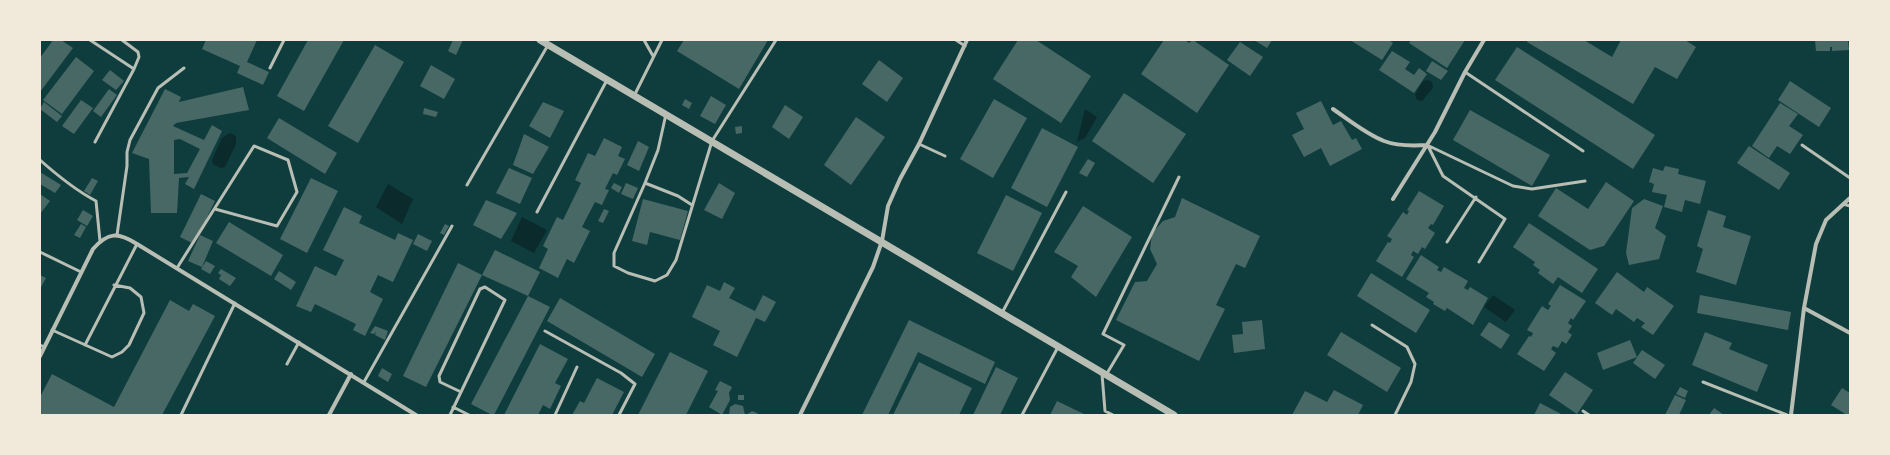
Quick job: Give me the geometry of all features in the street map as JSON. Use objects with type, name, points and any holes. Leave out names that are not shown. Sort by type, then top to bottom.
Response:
[{"type":"street","points":[[540,40],[1174,415]]},
{"type":"street","points":[[800,415],[873,267],[882,241],[888,206],[919,144],[967,40]]},
{"type":"street","points":[[1393,199],[1427,145],[1465,72],[1484,40]]},
{"type":"street","points":[[1333,110],[1357,126],[1384,141],[1406,146],[1427,145]]},
{"type":"street","points":[[1791,415],[1804,308],[1816,244],[1826,220],[1850,198]]},
{"type":"street","points":[[40,356],[42,346],[52,330],[93,249],[100,241],[112,235],[117,235],[126,237],[416,415]]},
{"type":"street","points":[[1804,308],[1850,333]]},
{"type":"street","points":[[329,415],[351,374]]},
{"type":"lane","points":[[90,40],[134,69]]},
{"type":"lane","points":[[95,142],[139,57],[138,52],[122,40]]},
{"type":"lane","points":[[270,68],[284,40]]},
{"type":"lane","points":[[644,40],[653,56]]},
{"type":"lane","points":[[634,96],[662,40]]},
{"type":"lane","points":[[666,114],[658,150],[614,253],[614,266],[628,273],[655,281],[661,280],[667,275],[676,260],[712,141],[776,40]]},
{"type":"lane","points":[[956,40],[965,46]]},
{"type":"lane","points":[[467,185],[548,45]]},
{"type":"lane","points":[[117,235],[127,166],[126,152],[130,140],[158,88],[184,68]]},
{"type":"lane","points":[[1465,72],[1583,150]]},
{"type":"lane","points":[[538,212],[607,80]]},
{"type":"lane","points":[[919,144],[945,156]]},
{"type":"lane","points":[[1802,144],[1850,178]]},
{"type":"lane","points":[[1427,145],[1443,176],[1476,197],[1505,219],[1479,262]]},
{"type":"lane","points":[[1427,145],[1513,186],[1532,189],[1585,181]]},
{"type":"lane","points":[[177,268],[254,146],[288,160],[297,192],[277,226],[215,209]]},
{"type":"lane","points":[[40,160],[65,182],[81,193],[96,200],[100,241]]},
{"type":"lane","points":[[1104,415],[1104,374],[1124,345],[1103,334],[1179,177]]},
{"type":"lane","points":[[645,183],[678,196],[692,205]]},
{"type":"lane","points":[[1002,313],[1066,192]]},
{"type":"lane","points":[[1447,242],[1476,197]]},
{"type":"lane","points":[[1843,204],[1850,206]]},
{"type":"lane","points":[[364,382],[452,226]]},
{"type":"lane","points":[[85,345],[114,285],[137,244]]},
{"type":"lane","points":[[40,252],[81,272]]},
{"type":"lane","points":[[52,330],[112,357],[125,349],[144,313],[141,297],[130,288],[114,285]]},
{"type":"lane","points":[[450,415],[454,407],[505,300],[485,287],[480,290],[439,376],[440,382],[461,392]]},
{"type":"lane","points":[[181,415],[235,303]]},
{"type":"lane","points":[[1372,325],[1407,348],[1416,364],[1411,382],[1395,415]]},
{"type":"lane","points":[[545,331],[621,373],[634,384],[618,415]]},
{"type":"lane","points":[[287,364],[298,342]]},
{"type":"lane","points":[[1022,415],[1058,347]]},
{"type":"lane","points":[[555,415],[578,367]]},
{"type":"lane","points":[[1703,382],[1787,415]]},
{"type":"lane","points":[[454,407],[469,415]]},
{"type":"lane","points":[[1105,411],[1113,415]]},
{"type":"lane","points":[[1583,411],[1590,415]]},
{"type":"water","points":[[1428,80],[1432,82],[1433,88],[1422,101],[1417,100],[1415,95],[1423,81]]},
{"type":"water","points":[[1085,109],[1097,117],[1085,138],[1077,142]]},
{"type":"water","points":[[230,133],[236,136],[236,144],[225,167],[221,168],[213,164],[212,160],[222,138]]},
{"type":"water","points":[[388,184],[413,199],[402,224],[376,207]]},
{"type":"water","points":[[522,217],[547,230],[534,253],[511,241]]},
{"type":"water","points":[[1493,295],[1515,310],[1506,322],[1484,307]]},
{"type":"building","points":[[53,40],[61,40],[73,48],[40,92],[40,58]]},
{"type":"building","points":[[206,40],[257,40],[247,62],[269,72],[263,85],[237,73],[240,66],[202,49]]},
{"type":"building","points":[[308,40],[344,40],[304,111],[277,96]]},
{"type":"building","points":[[453,40],[463,40],[456,55],[448,51]]},
{"type":"building","points":[[684,40],[768,40],[739,89],[677,51]]},
{"type":"building","points":[[1018,40],[1036,40],[1091,76],[1061,123],[993,79]]},
{"type":"building","points":[[1164,40],[1185,40],[1189,43],[1193,40],[1229,65],[1197,113],[1141,74]]},
{"type":"building","points":[[1254,40],[1272,40],[1267,48]]},
{"type":"building","points":[[1350,40],[1389,40],[1393,43],[1382,60]]},
{"type":"building","points":[[1411,40],[1465,40],[1447,68],[1409,43]]},
{"type":"building","points":[[1528,40],[1584,40],[1612,57],[1621,40],[1685,40],[1696,47],[1677,79],[1655,67],[1633,104],[1527,42]]},
{"type":"building","points":[[1815,40],[1848,40],[1849,50],[1832,51],[1832,47],[1830,47],[1830,51],[1816,51]]},
{"type":"building","points":[[1240,42],[1263,57],[1250,76],[1227,60]]},
{"type":"building","points":[[375,45],[404,62],[358,143],[328,126]]},
{"type":"building","points":[[1517,47],[1655,135],[1633,169],[1495,80]]},
{"type":"building","points":[[1392,51],[1410,62],[1405,69],[1414,75],[1419,68],[1427,74],[1414,93],[1379,70]]},
{"type":"building","points":[[76,57],[94,71],[62,114],[43,100]]},
{"type":"building","points":[[879,60],[903,78],[887,102],[862,84]]},
{"type":"building","points":[[1432,61],[1448,71],[1441,80],[1426,71]]},
{"type":"building","points":[[431,65],[455,79],[444,99],[420,86]]},
{"type":"building","points":[[110,70],[124,81],[116,90],[102,80]]},
{"type":"building","points":[[1790,81],[1831,108],[1819,127],[1778,100]]},
{"type":"building","points":[[243,87],[249,110],[176,123],[173,126],[204,140],[212,125],[222,131],[194,189],[185,184],[189,177],[179,178],[177,213],[151,213],[149,159],[132,153],[165,89],[181,97],[179,102]],"holes":[[[180,139],[200,149],[187,173],[174,174],[174,140]]]},
{"type":"building","points":[[109,89],[117,95],[101,117],[93,111]]},
{"type":"building","points":[[1124,93],[1186,134],[1153,183],[1092,141]]},
{"type":"building","points":[[711,96],[726,105],[715,124],[700,116]]},
{"type":"building","points":[[685,99],[692,103],[689,109],[682,105]]},
{"type":"building","points":[[994,99],[1027,118],[993,178],[960,159]]},
{"type":"building","points":[[81,100],[93,108],[74,134],[62,126]]},
{"type":"building","points":[[1321,101],[1333,125],[1341,121],[1352,140],[1356,138],[1362,149],[1330,166],[1321,148],[1304,157],[1292,135],[1304,129],[1296,113]]},
{"type":"building","points":[[44,102],[62,116],[57,122],[40,109]]},
{"type":"building","points":[[543,102],[564,111],[550,138],[529,126]]},
{"type":"building","points":[[1780,103],[1798,114],[1789,126],[1803,135],[1790,154],[1777,146],[1769,158],[1752,146]]},
{"type":"building","points":[[785,105],[803,117],[789,139],[772,127]]},
{"type":"building","points":[[424,108],[438,112],[436,117],[423,114]]},
{"type":"building","points":[[1470,110],[1550,155],[1532,186],[1453,140]]},
{"type":"building","points":[[856,117],[885,137],[851,185],[824,165]]},
{"type":"building","points":[[279,118],[337,153],[325,174],[267,138]]},
{"type":"building","points":[[742,126],[742,133],[736,134],[735,127]]},
{"type":"building","points":[[1042,128],[1078,147],[1047,207],[1011,188]]},
{"type":"building","points":[[524,134],[549,147],[533,174],[513,165]]},
{"type":"building","points":[[604,138],[622,147],[618,156],[625,159],[617,175],[613,173],[605,189],[609,190],[602,205],[595,202],[582,227],[590,231],[574,263],[567,259],[558,278],[539,268],[548,249],[543,246],[557,217],[563,220],[581,183],[575,180],[588,153],[595,156]]},
{"type":"building","points":[[638,141],[649,147],[639,171],[627,165]]},
{"type":"building","points":[[1749,146],[1790,173],[1779,190],[1737,163]]},
{"type":"building","points":[[1088,159],[1095,163],[1087,177],[1079,173]]},
{"type":"building","points":[[1665,166],[1679,169],[1678,174],[1706,181],[1700,204],[1685,200],[1682,212],[1664,207],[1667,195],[1652,192],[1654,184],[1649,182],[1653,168],[1663,171]]},
{"type":"building","points":[[509,168],[532,178],[520,204],[496,193]]},
{"type":"building","points":[[40,172],[61,185],[55,193],[40,184]]},
{"type":"building","points":[[92,178],[98,181],[90,195],[84,191]]},
{"type":"building","points":[[311,178],[338,191],[307,253],[280,239]]},
{"type":"building","points":[[1606,182],[1634,201],[1604,246],[1590,250],[1538,216],[1556,188],[1588,209]]},
{"type":"building","points":[[614,183],[622,187],[619,193],[611,188]]},
{"type":"building","points":[[626,183],[638,188],[633,199],[621,194]]},
{"type":"building","points":[[719,183],[735,193],[722,219],[704,210]]},
{"type":"building","points":[[1419,191],[1444,206],[1433,225],[1431,224],[1428,228],[1435,233],[1425,249],[1422,247],[1418,254],[1413,251],[1411,255],[1414,257],[1402,277],[1376,261],[1388,242],[1390,243],[1392,239],[1387,236],[1403,212],[1407,215],[1409,211],[1407,210]]},
{"type":"building","points":[[40,194],[50,201],[40,214]]},
{"type":"building","points":[[201,194],[215,201],[194,244],[180,237]]},
{"type":"building","points":[[1006,195],[1042,213],[1013,271],[977,253]]},
{"type":"building","points":[[1182,198],[1260,236],[1245,268],[1236,264],[1216,305],[1225,309],[1199,361],[1116,320],[1135,282],[1147,281],[1157,264],[1150,249],[1152,233],[1163,221],[1175,217]]},
{"type":"building","points":[[643,199],[688,211],[680,240],[650,232],[647,245],[632,241]]},
{"type":"building","points":[[1644,199],[1663,206],[1655,228],[1666,236],[1659,259],[1629,265],[1626,253],[1632,208]]},
{"type":"building","points":[[486,200],[517,213],[501,239],[473,225]]},
{"type":"building","points":[[1083,206],[1132,237],[1096,297],[1071,277],[1078,266],[1054,252]]},
{"type":"building","points":[[344,207],[362,216],[359,223],[395,240],[398,233],[413,240],[393,282],[378,275],[370,292],[383,299],[365,336],[353,330],[356,324],[315,304],[311,312],[296,306],[315,266],[336,276],[344,260],[323,250]]},
{"type":"building","points":[[604,209],[609,211],[603,223],[598,221]]},
{"type":"building","points":[[83,210],[93,216],[87,226],[77,220]]},
{"type":"building","points":[[1708,210],[1726,216],[1723,227],[1751,236],[1736,285],[1696,272],[1703,249],[1697,246]]},
{"type":"building","points":[[229,222],[283,255],[271,276],[216,243]]},
{"type":"building","points":[[1529,223],[1598,269],[1582,293],[1558,277],[1553,284],[1538,273],[1540,270],[1533,265],[1535,262],[1513,247]]},
{"type":"building","points":[[81,224],[86,227],[80,238],[74,235]]},
{"type":"building","points":[[445,224],[449,226],[444,235],[440,233]]},
{"type":"building","points":[[418,234],[432,241],[427,251],[413,244]]},
{"type":"building","points":[[200,235],[213,241],[202,267],[188,261]]},
{"type":"building","points":[[495,250],[540,272],[528,296],[482,275]]},
{"type":"building","points":[[1421,255],[1439,267],[1437,270],[1441,272],[1444,267],[1468,281],[1464,288],[1468,290],[1470,287],[1488,298],[1473,325],[1447,308],[1445,311],[1433,304],[1434,302],[1426,297],[1429,293],[1406,279]]},
{"type":"building","points":[[206,261],[215,266],[210,274],[201,269]]},
{"type":"building","points":[[458,263],[482,275],[426,387],[403,376]]},
{"type":"building","points":[[221,269],[236,278],[230,286],[219,279],[221,275],[218,273]]},
{"type":"building","points":[[279,271],[296,282],[291,290],[274,279]]},
{"type":"building","points":[[1617,272],[1644,292],[1647,287],[1674,306],[1653,335],[1641,327],[1645,323],[1637,318],[1634,322],[1616,309],[1612,315],[1595,303]]},
{"type":"building","points":[[1371,273],[1430,310],[1416,333],[1357,296]]},
{"type":"building","points":[[40,275],[46,278],[40,289]]},
{"type":"building","points":[[724,282],[735,288],[729,298],[755,311],[763,295],[776,302],[765,322],[756,318],[737,357],[713,345],[720,331],[692,317],[707,285],[720,291]]},
{"type":"building","points":[[1560,285],[1586,301],[1573,320],[1571,318],[1568,323],[1572,326],[1568,332],[1572,335],[1566,344],[1562,341],[1558,348],[1553,346],[1551,349],[1556,353],[1544,371],[1517,354],[1529,336],[1531,337],[1533,333],[1527,330],[1542,306],[1548,310],[1551,306],[1548,304]]},
{"type":"building","points":[[1700,295],[1791,312],[1788,330],[1697,313]]},
{"type":"building","points":[[528,296],[550,307],[494,415],[492,415],[471,404]]},
{"type":"building","points":[[560,298],[655,354],[642,377],[547,321]]},
{"type":"building","points":[[170,300],[189,311],[193,304],[215,316],[162,415],[40,415],[40,397],[52,374],[114,407]]},
{"type":"building","points":[[909,320],[995,362],[985,384],[918,352],[888,415],[862,415]]},
{"type":"building","points":[[1262,320],[1265,349],[1234,353],[1232,335],[1243,334],[1242,322]]},
{"type":"building","points":[[1489,322],[1510,335],[1501,349],[1480,335]]},
{"type":"building","points":[[375,326],[388,331],[385,340],[375,335],[376,332],[374,334],[370,333]]},
{"type":"building","points":[[1341,332],[1401,368],[1387,392],[1327,355]]},
{"type":"building","points":[[1705,332],[1732,343],[1729,349],[1768,365],[1757,392],[1692,365]]},
{"type":"building","points":[[1630,340],[1637,357],[1603,370],[1597,353]]},
{"type":"building","points":[[540,344],[568,359],[555,383],[561,386],[550,409],[543,405],[538,415],[504,415]]},
{"type":"building","points":[[1642,350],[1665,365],[1655,379],[1633,363]]},
{"type":"building","points":[[670,352],[708,371],[686,415],[638,415]]},
{"type":"building","points":[[919,362],[972,388],[959,415],[893,415]]},
{"type":"building","points":[[996,367],[1018,378],[1000,415],[973,415]]},
{"type":"building","points":[[382,368],[392,374],[388,382],[378,376]]},
{"type":"building","points":[[1565,372],[1593,390],[1577,414],[1549,395]]},
{"type":"building","points":[[597,378],[624,392],[612,415],[572,415],[580,401],[584,403]]},
{"type":"building","points":[[720,381],[732,387],[729,393],[730,400],[722,415],[709,407],[718,391],[715,390]]},
{"type":"building","points":[[1680,387],[1688,391],[1685,398],[1676,394]]},
{"type":"building","points":[[1842,388],[1850,393],[1850,415],[1847,415],[1831,405]]},
{"type":"building","points":[[1334,390],[1363,405],[1358,415],[1292,415],[1305,391],[1327,402]]},
{"type":"building","points":[[738,395],[744,395],[744,400],[738,400]]},
{"type":"building","points":[[1675,395],[1686,400],[1679,415],[1665,415]]},
{"type":"building","points":[[1057,401],[1086,415],[1050,415]]},
{"type":"building","points":[[1540,403],[1563,415],[1534,415]]},
{"type":"building","points":[[735,404],[743,406],[745,415],[729,415],[730,407]]},
{"type":"building","points":[[1714,408],[1724,415],[1709,415]]},
{"type":"building","points":[[752,411],[757,413],[759,415],[746,415]]}]
